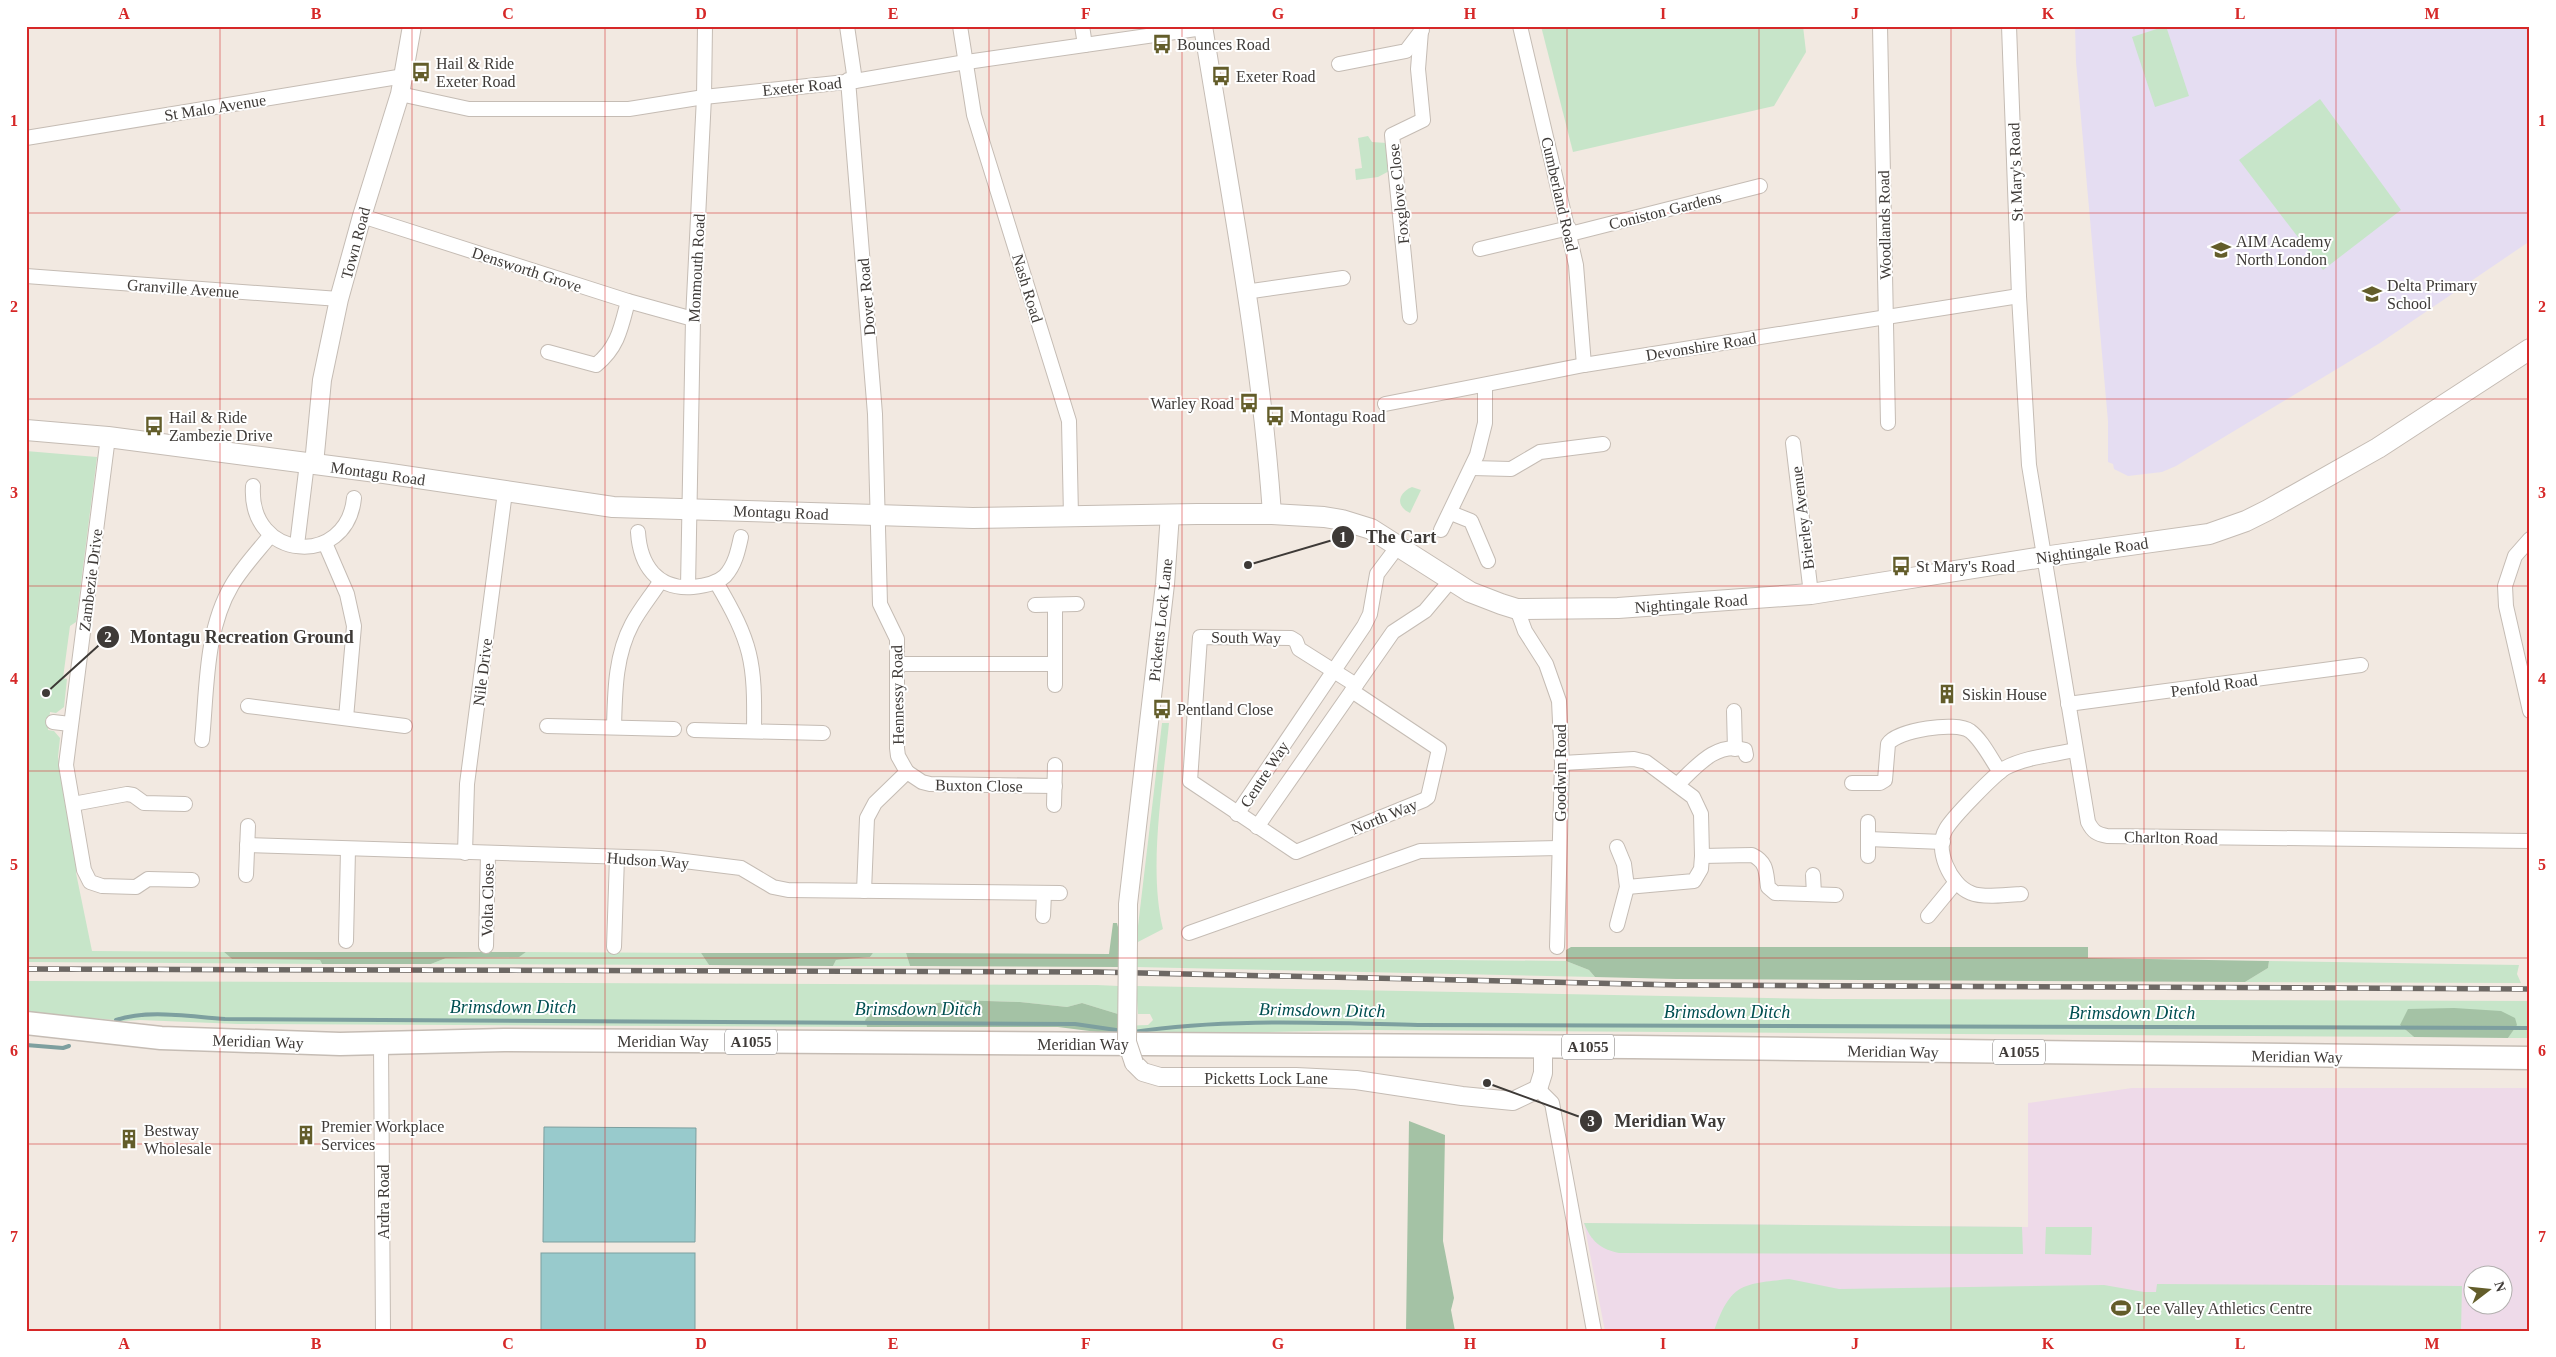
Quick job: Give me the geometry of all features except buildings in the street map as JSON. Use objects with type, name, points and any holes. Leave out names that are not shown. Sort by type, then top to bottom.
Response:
[{"type":"main road","name":"Nightingale Road","points":[[1517,609],[1669,606],[1811,594],[2043,557],[2209,534],[2246,521],[2400,435],[2530,349]]},
{"type":"main road","name":"Montagu Road","points":[[26,430],[108,437],[613,507],[972,518],[1272,514],[1342,520],[1371,529],[1470,592],[1517,609]]},
{"type":"main road","name":"Meridian Way","points":[[26,1023],[161,1038],[382,1044],[504,1040],[2530,1058]]},
{"type":"street","name":"Town Road","points":[[311,464],[322,380],[340,299],[362,216],[400,94],[412,26]]},
{"type":"street","name":"Monmouth Road","points":[[688,588],[693,319],[704,97],[704,26]]},
{"type":"street","name":"Dover Road","points":[[847,26],[875,414],[879,514]]},
{"type":"street","name":"Nash Road","points":[[960,26],[974,115],[1069,421],[1071,516]]},
{"type":"street","points":[[1082,26],[1084,45]]},
{"type":"street","name":"Cumberland Road","points":[[1520,26],[1576,265],[1584,365]]},
{"type":"street","name":"Woodlands Road","points":[[1880,26],[1888,423]]},
{"type":"street","name":"St Mary's Road","points":[[2009,26],[2019,296],[2029,465],[2043,557]]},
{"type":"street","name":"Exeter Road","points":[[400,94],[469,109],[629,109],[704,97],[851,81],[1203,27]]},
{"type":"street","points":[[1203,27],[1245,292],[1269,466],[1272,514]]},
{"type":"street","points":[[1338,64],[1406,51],[1424,29]]},
{"type":"street","name":"Foxglove Close","points":[[1410,317],[1392,135],[1423,120],[1418,69],[1424,29]]},
{"type":"street","name":"St Malo Avenue","points":[[26,138],[404,76]]},
{"type":"street","name":"Coniston Gardens","points":[[1480,249],[1569,231],[1760,186]]},
{"type":"street","name":"Densworth Grove","points":[[362,216],[628,301],[693,319]]},
{"type":"street","name":"Granville Avenue","points":[[26,276],[340,299]]},
{"type":"street","points":[[1245,292],[1343,278]]},
{"type":"street","name":"Devonshire Road","points":[[1385,404],[1584,365],[2019,296]]},
{"type":"street","points":[[548,352],[596,365],[610,354],[621,331],[628,301]]},
{"type":"street","points":[[1441,530],[1472,468],[1485,423],[1485,385]]},
{"type":"street","name":"Zambezie Drive","points":[[108,437],[66,766],[84,870],[90,882],[102,886],[136,887],[148,879],[192,880]]},
{"type":"street","name":"Brierley Avenue","points":[[1793,443],[1811,594]]},
{"type":"street","points":[[1472,468],[1511,469],[1540,452],[1604,444]]},
{"type":"street","points":[[297,545],[311,464]]},
{"type":"street","points":[[253,486],[252,498],[255,514],[270,536],[297,545],[313,546],[325,543],[342,530],[349,520],[354,498]]},
{"type":"street","name":"Nile Drive","points":[[465,852],[467,784],[505,492]]},
{"type":"street","points":[[1451,513],[1471,521],[1488,561]]},
{"type":"street","name":"Hennessy Road","points":[[879,514],[880,604],[897,639],[897,748],[898,756],[907,772]]},
{"type":"street","name":"Picketts Lock Lane","points":[[1170,514],[1165,584],[1128,904],[1127,1042],[1134,1063],[1143,1072],[1160,1077],[1296,1077],[1356,1080],[1462,1096],[1514,1100],[1538,1089]]},
{"type":"street","points":[[638,532],[642,556],[651,572],[660,582],[688,588],[716,582],[731,568],[738,552],[741,537]]},
{"type":"street","points":[[202,740],[214,634],[219,613],[232,585],[270,536]]},
{"type":"street","points":[[2530,539],[2515,556],[2505,586],[2506,606],[2530,711]]},
{"type":"street","points":[[325,543],[347,594],[354,626],[346,718]]},
{"type":"street","name":"Centre Way","points":[[1398,546],[1377,574],[1370,614],[1364,626],[1237,814],[1257,827],[1393,632],[1425,611],[1451,580]]},
{"type":"street","name":"Charlton Road","points":[[2043,557],[2088,822],[2094,832],[2107,836],[2530,841]]},
{"type":"street","points":[[614,727],[616,675],[620,656],[631,626],[660,582]]},
{"type":"street","points":[[716,582],[736,616],[750,649],[755,683],[754,731]]},
{"type":"street","points":[[1035,605],[1077,604]]},
{"type":"street","points":[[1055,605],[1055,685]]},
{"type":"street","name":"Goodwin Road","points":[[1517,609],[1522,625],[1546,664],[1559,701],[1562,762],[1557,947]]},
{"type":"street","name":"South Way","points":[[1237,814],[1190,781],[1200,637],[1284,636],[1296,641],[1299,649],[1333,670]]},
{"type":"street","points":[[897,664],[1055,664]]},
{"type":"street","name":"Penfold Road","points":[[2068,704],[2361,665]]},
{"type":"street","points":[[1333,670],[1354,688]]},
{"type":"street","name":"North Way","points":[[1257,827],[1296,852],[1428,797],[1439,749],[1354,688]]},
{"type":"street","points":[[248,706],[405,726]]},
{"type":"street","points":[[1678,785],[1713,753],[1740,752],[1734,712]]},
{"type":"street","points":[[53,722],[70,724]]},
{"type":"street","points":[[547,726],[674,729]]},
{"type":"street","points":[[1852,783],[1885,780],[1888,744],[1899,734],[1953,726],[1968,729],[2000,772]]},
{"type":"street","points":[[694,730],[823,733]]},
{"type":"street","points":[[2021,894],[1975,894],[1956,882],[1947,870],[1943,842],[1946,829],[2000,772],[2017,763],[2075,750]]},
{"type":"street","points":[[1562,762],[1634,760],[1656,768],[1693,796],[1698,805],[1702,856],[1701,869],[1694,882],[1627,887]]},
{"type":"street","points":[[1054,806],[1055,765]]},
{"type":"street","points":[[864,891],[864,837],[867,818],[875,803],[907,772]]},
{"type":"street","name":"Buxton Close","points":[[907,772],[922,782],[930,784],[1055,786]]},
{"type":"street","points":[[73,804],[127,794],[133,795],[144,803],[185,804]]},
{"type":"street","points":[[1868,822],[1868,856]]},
{"type":"street","points":[[246,875],[248,826]]},
{"type":"street","points":[[1868,839],[1943,842]]},
{"type":"street","name":"Hudson Way","points":[[247,845],[660,858],[741,868],[780,889],[1060,893]]},
{"type":"street","points":[[1617,846],[1624,864],[1627,887],[1617,925]]},
{"type":"street","points":[[1189,933],[1420,851],[1559,848]]},
{"type":"street","points":[[346,941],[348,849]]},
{"type":"street","name":"Volta Close","points":[[486,946],[488,853]]},
{"type":"street","points":[[1702,856],[1752,855],[1763,862],[1770,891],[1836,895]]},
{"type":"street","points":[[614,947],[617,857]]},
{"type":"street","points":[[1813,875],[1814,894]]},
{"type":"street","points":[[1928,916],[1956,882]]},
{"type":"street","points":[[1043,916],[1044,893]]},
{"type":"street","name":"Ardra Road","points":[[382,1044],[383,1331]]},
{"type":"street","points":[[1543,1048],[1544,1073],[1538,1089],[1552,1104],[1594,1331]]},
{"type":"shaded area","name":"AIM Academy North London","points":[[2075,26],[2530,26],[2530,241],[2380,343],[2176,466],[2162,472],[2128,476],[2114,469],[2113,464],[2108,462],[2108,421],[2076,62]]},
{"type":"shaded area","points":[[2132,1088],[2530,1088],[2530,1331],[1605,1331],[1584,1223],[2028,1227],[2028,1103]]},
{"type":"green space","points":[[1541,26],[1803,26],[1806,52],[1774,106],[1573,152]]},
{"type":"green space","points":[[2166,26],[2189,96],[2155,107],[2132,37]]},
{"type":"green space","points":[[2320,99],[2401,210],[2323,270],[2239,160]]},
{"type":"green space","points":[[1368,136],[1372,142],[1387,143],[1393,169],[1378,177],[1356,180],[1355,169],[1362,168],[1358,138]]},
{"type":"green space","points":[[26,451],[97,457],[76,622],[70,626],[63,678],[67,679],[64,707],[56,713],[50,712],[48,730],[54,731],[60,738],[58,757],[76,873],[92,951],[224,952],[232,959],[320,960],[322,964],[26,962]]},
{"type":"green space","points":[[1412,487],[1421,490],[1410,513],[1402,507],[1400,500],[1401,496]]},
{"type":"green space","points":[[1162,723],[1169,723],[1157,854],[1159,905],[1163,929],[1136,943]]},
{"type":"green space","points":[[1113,923],[1117,923],[1118,927],[1119,967],[910,966],[906,953],[1109,954]]},
{"type":"green space","points":[[1571,947],[2088,947],[2088,958],[2269,961],[2268,968],[2245,982],[1676,979],[1595,977],[1589,970],[1566,961],[1566,950]]},
{"type":"green space","points":[[224,952],[526,952],[519,957],[446,958],[431,964],[322,964],[320,960],[232,959]]},
{"type":"green space","points":[[526,952],[701,953],[709,965],[431,964],[446,958],[518,957]]},
{"type":"green space","points":[[701,953],[873,953],[870,957],[836,960],[833,966],[709,965]]},
{"type":"green space","points":[[873,953],[906,953],[910,966],[833,966],[836,960],[870,957]]},
{"type":"green space","points":[[1136,957],[1566,961],[1589,970],[1595,977],[1136,967]]},
{"type":"green space","points":[[2269,961],[2519,965],[2517,974],[2521,983],[2245,982],[2268,968]]},
{"type":"green space","points":[[26,981],[1119,986],[1118,1014],[1082,1003],[1067,1007],[1020,1002],[956,1000],[870,1014],[865,1020],[867,1027],[238,1024],[124,1021],[93,1018],[92,1022],[26,1015]]},
{"type":"green space","points":[[1136,986],[1824,999],[2530,1001],[2530,1038],[2508,1038],[2516,1025],[2400,1025],[2414,1037],[1365,1030],[1121,1035],[1118,1026],[1148,1025],[1153,1020],[1150,1014],[1138,1014]]},
{"type":"green space","points":[[956,1000],[1020,1002],[1067,1007],[1082,1003],[1118,1014],[1121,1035],[1058,1027],[867,1027],[865,1020],[870,1014]]},
{"type":"green space","points":[[2454,1008],[2501,1011],[2515,1018],[2517,1025],[2508,1038],[2414,1037],[2400,1025],[2408,1009]]},
{"type":"green space","points":[[1409,1121],[1445,1135],[1443,1241],[1454,1298],[1451,1310],[1455,1331],[1406,1331]]},
{"type":"green space","points":[[1584,1223],[2022,1227],[2023,1254],[1619,1253],[1606,1249],[1597,1243],[1590,1235]]},
{"type":"green space","points":[[2046,1227],[2092,1227],[2091,1255],[2045,1254]]},
{"type":"green space","name":"Lee Valley Athletics Centre","points":[[1789,1279],[1839,1289],[2104,1285],[2144,1292],[2156,1292],[2157,1284],[2462,1286],[2461,1331],[1714,1331],[1726,1303],[1740,1289],[1760,1282]]},
{"type":"water","points":[[544,1127],[696,1128],[695,1242],[543,1242]]},
{"type":"water","points":[[541,1253],[695,1253],[695,1331],[541,1331]]},
{"type":"waterway","name":"Brimsdown Ditch","points":[[116,1020],[156,1014],[225,1019],[1075,1024],[1123,1031]]},
{"type":"waterway","name":"Brimsdown Ditch","points":[[1133,1032],[1204,1025],[1275,1022],[1418,1025],[2530,1028]]},
{"type":"waterway","name":"Brimsdown Ditch","points":[[26,1045],[63,1048],[69,1046]]},
{"type":"railway","points":[[26,969],[1098,972],[1677,985],[2530,989]]},
{"type":"place","name":"Bounces Road","points":[[1162,44]]},
{"type":"place","name":"Hail & Ride Exeter Road","points":[[421,72]]},
{"type":"place","name":"Exeter Road","points":[[1221,76]]},
{"type":"place","name":"AIM Academy North London","points":[[2221,250]]},
{"type":"place","name":"Delta Primary School","points":[[2372,294]]},
{"type":"place","name":"Warley Road","points":[[1249,403]]},
{"type":"place","name":"Montagu Road","points":[[1275,416]]},
{"type":"place","name":"Hail & Ride Zambezie Drive","points":[[154,426]]},
{"type":"place","name":"The Cart","points":[[1248,565]]},
{"type":"place","name":"St Mary's Road","points":[[1901,566]]},
{"type":"place","name":"Montagu Recreation Ground","points":[[46,693]]},
{"type":"place","name":"Siskin House","points":[[1947,694]]},
{"type":"place","name":"Pentland Close","points":[[1162,709]]},
{"type":"place","name":"Meridian Way","points":[[1487,1083]]},
{"type":"place","name":"Premier Workplace Services","points":[[306,1135]]},
{"type":"place","name":"Bestway Wholesale","points":[[129,1139]]},
{"type":"place","name":"Lee Valley Athletics Centre","points":[[2121,1308]]}]
